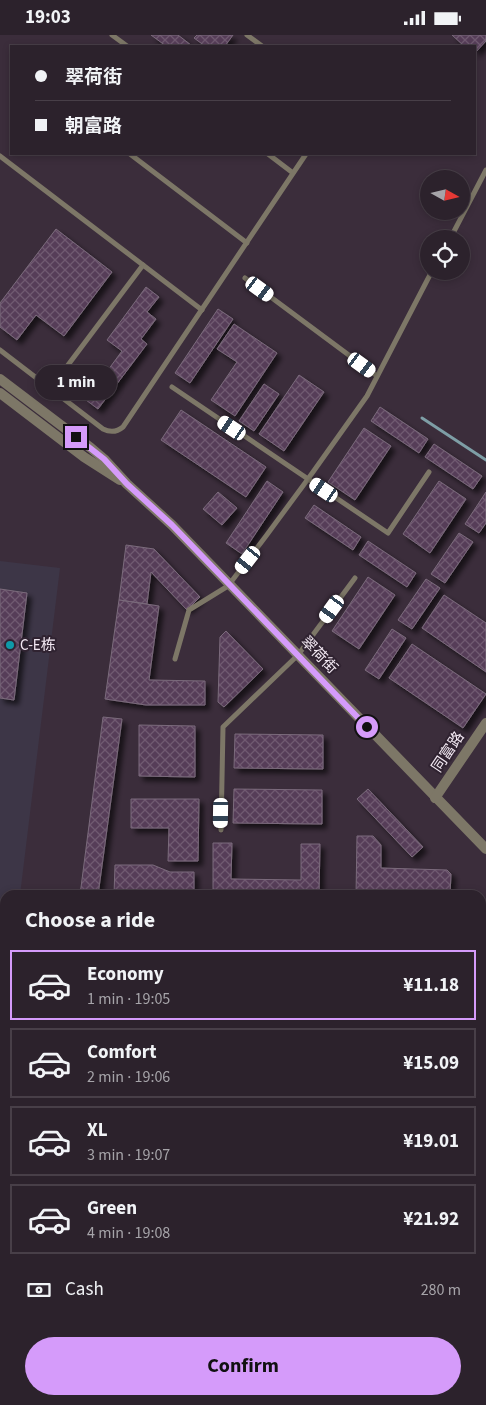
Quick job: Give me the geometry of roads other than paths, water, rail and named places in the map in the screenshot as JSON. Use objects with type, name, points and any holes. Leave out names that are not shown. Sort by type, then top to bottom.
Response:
[{"type":"street","points":[[0,379],[91,448],[127,484]]},
{"type":"street","points":[[0,393],[98,467],[127,484]]},
{"type":"street","name":"翠荷街","points":[[127,484],[172,525],[486,849]]},
{"type":"street","name":"同富路","points":[[435,798],[486,723]]},
{"type":"lane","points":[[112,35],[126,45]]},
{"type":"lane","points":[[247,35],[259,45]]},
{"type":"lane","points":[[131,155],[247,243]]},
{"type":"lane","points":[[269,155],[293,173]]},
{"type":"lane","points":[[0,350],[103,429],[112,432],[120,430],[305,155]]},
{"type":"lane","points":[[0,156],[202,310]]},
{"type":"lane","points":[[455,230],[486,171]]},
{"type":"lane","points":[[50,389],[143,265]]},
{"type":"lane","points":[[245,279],[377,376]]},
{"type":"lane","points":[[175,659],[189,610],[229,584],[308,479],[367,396],[427,280]]},
{"type":"lane","points":[[172,387],[388,533],[429,472]]},
{"type":"lane","points":[[221,830],[222,727],[298,655],[355,578]]},
{"type":"waterway","points":[[422,418],[486,460]]},
{"type":"place","name":"C-E栋","points":[[10,645]]}]
